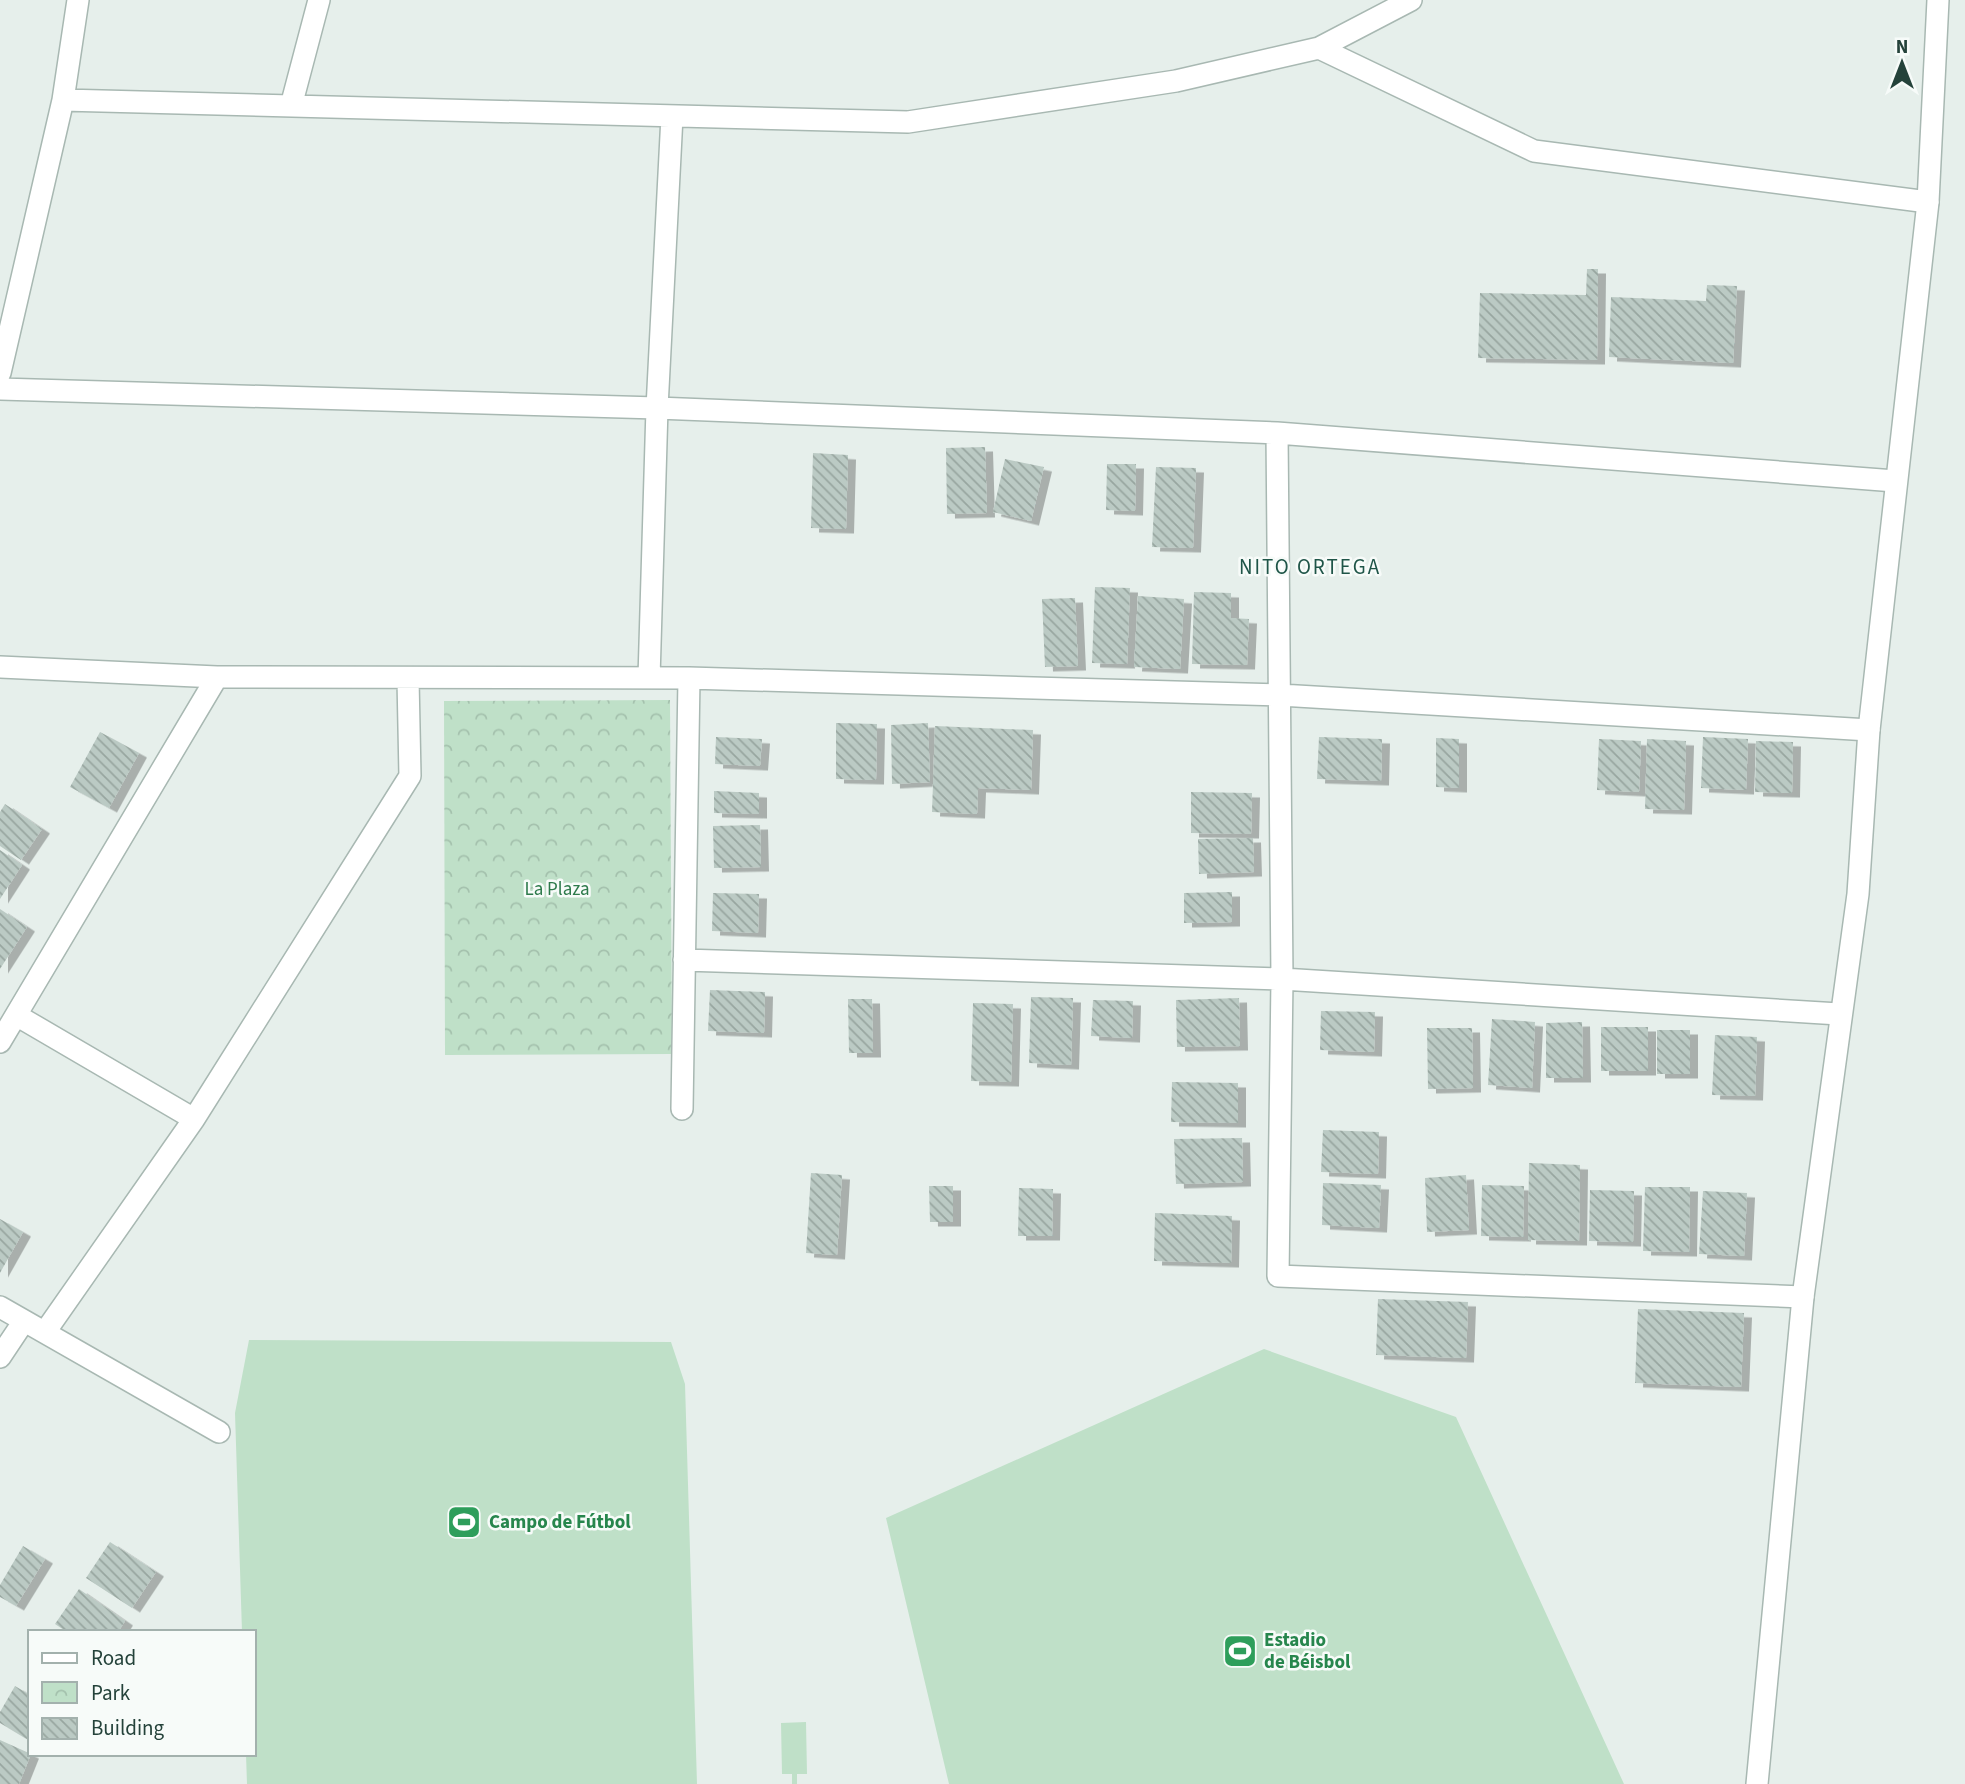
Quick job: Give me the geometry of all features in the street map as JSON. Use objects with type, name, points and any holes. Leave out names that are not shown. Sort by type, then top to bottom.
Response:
[{"type":"street","points":[[0,373],[63,100],[78,0]]},
{"type":"street","points":[[292,106],[319,0]]},
{"type":"street","points":[[63,100],[908,122],[1176,81],[1319,48],[1411,0]]},
{"type":"street","points":[[1757,1784],[1803,1297],[1839,1014],[1858,894],[1869,730],[1928,202],[1938,0]]},
{"type":"street","points":[[1319,48],[1534,151],[1928,202]]},
{"type":"street","points":[[649,678],[657,408],[673,116]]},
{"type":"street","points":[[0,389],[657,408],[1277,433],[1895,481]]},
{"type":"street","points":[[1277,433],[1282,979],[1278,1276],[1803,1297]]},
{"type":"street","points":[[0,667],[217,677],[689,678],[1280,695],[1869,730]]},
{"type":"street","points":[[0,1042],[217,677]]},
{"type":"street","points":[[682,1109],[689,678]]},
{"type":"street","points":[[45,1332],[194,1119],[410,776],[408,679]]},
{"type":"street","points":[[684,960],[1282,979],[1839,1014]]},
{"type":"street","points":[[16,1016],[194,1119]]},
{"type":"street","points":[[0,1307],[219,1432]]},
{"type":"street","points":[[0,1357],[24,1321]]},
{"type":"green space","name":"La Plaza","points":[[670,700],[672,1054],[445,1055],[444,701]]},
{"type":"green space","name":"Campo de Fútbol","points":[[249,1340],[671,1342],[685,1384],[697,1784],[247,1784],[246,1756],[256,1756],[256,1630],[242,1630],[235,1413]]},
{"type":"green space","name":"Estadio de Béisbol","points":[[1264,1349],[1456,1417],[1624,1784],[949,1784],[886,1518]]},
{"type":"green space","points":[[806,1722],[807,1774],[797,1774],[797,1784],[792,1784],[792,1774],[782,1774],[781,1723]]},
{"type":"building","points":[[1587,269],[1598,269],[1597,360],[1478,358],[1480,293],[1586,295]]},
{"type":"building","points":[[1707,285],[1737,286],[1733,363],[1609,357],[1611,297],[1706,301]]},
{"type":"building","points":[[985,447],[987,513],[947,514],[946,448]]},
{"type":"building","points":[[813,453],[848,455],[846,529],[811,528]]},
{"type":"building","points":[[1005,459],[1044,467],[1031,521],[993,512]]},
{"type":"building","points":[[1107,464],[1136,464],[1135,511],[1106,510]]},
{"type":"building","points":[[1156,467],[1196,468],[1193,548],[1152,547]]},
{"type":"building","points":[[1095,587],[1130,588],[1127,664],[1092,663]]},
{"type":"building","points":[[1194,592],[1231,593],[1231,618],[1249,619],[1247,665],[1192,664]]},
{"type":"building","points":[[1138,596],[1184,599],[1180,669],[1134,667]]},
{"type":"building","points":[[1075,598],[1078,666],[1045,667],[1042,599]]},
{"type":"building","points":[[836,723],[877,724],[876,780],[836,779]]},
{"type":"building","points":[[928,723],[930,782],[892,784],[891,725]]},
{"type":"building","points":[[935,726],[1033,730],[1031,790],[978,788],[977,814],[932,812]]},
{"type":"building","points":[[100,732],[139,753],[109,808],[70,787]]},
{"type":"building","points":[[716,737],[762,739],[760,766],[715,764]]},
{"type":"building","points":[[1319,737],[1382,739],[1381,781],[1317,779]]},
{"type":"building","points":[[1703,737],[1748,739],[1746,790],[1701,788]]},
{"type":"building","points":[[1436,738],[1459,739],[1459,788],[1436,787]]},
{"type":"building","points":[[1599,739],[1641,741],[1639,792],[1597,790]]},
{"type":"building","points":[[1647,739],[1686,741],[1684,810],[1645,809]]},
{"type":"building","points":[[1756,741],[1793,742],[1792,793],[1755,792]]},
{"type":"building","points":[[714,791],[759,793],[759,814],[714,813]]},
{"type":"building","points":[[1191,792],[1252,793],[1251,834],[1191,833]]},
{"type":"building","points":[[5,804],[42,829],[21,860],[0,846],[0,812]]},
{"type":"building","points":[[760,825],[761,867],[714,868],[713,826]]},
{"type":"building","points":[[1253,838],[1254,872],[1199,874],[1198,839]]},
{"type":"building","points":[[0,850],[22,865],[0,899]]},
{"type":"building","points":[[1232,892],[1232,922],[1184,923],[1184,893]]},
{"type":"building","points":[[713,893],[759,894],[758,933],[712,931]]},
{"type":"building","points":[[0,909],[27,927],[0,969]]},
{"type":"building","points":[[710,990],[765,992],[764,1033],[708,1031]]},
{"type":"building","points":[[1031,997],[1073,998],[1071,1065],[1029,1063]]},
{"type":"building","points":[[1239,998],[1240,1046],[1177,1047],[1176,1000]]},
{"type":"building","points":[[848,999],[872,999],[873,1053],[849,1053]]},
{"type":"building","points":[[1093,1000],[1133,1001],[1132,1038],[1091,1036]]},
{"type":"building","points":[[973,1003],[1013,1004],[1011,1082],[971,1081]]},
{"type":"building","points":[[1321,1011],[1375,1012],[1374,1052],[1320,1050]]},
{"type":"building","points":[[1492,1019],[1535,1022],[1532,1088],[1488,1085]]},
{"type":"building","points":[[1582,1022],[1583,1078],[1546,1078],[1546,1023]]},
{"type":"building","points":[[1601,1027],[1648,1027],[1648,1071],[1601,1071]]},
{"type":"building","points":[[1427,1028],[1472,1028],[1473,1088],[1428,1089]]},
{"type":"building","points":[[1657,1030],[1690,1030],[1690,1074],[1657,1074]]},
{"type":"building","points":[[1715,1035],[1757,1037],[1755,1096],[1712,1095]]},
{"type":"building","points":[[1172,1082],[1238,1083],[1238,1123],[1171,1122]]},
{"type":"building","points":[[1323,1130],[1379,1132],[1378,1174],[1321,1172]]},
{"type":"building","points":[[1242,1138],[1243,1182],[1176,1184],[1174,1139]]},
{"type":"building","points":[[1529,1163],[1580,1165],[1579,1241],[1528,1240]]},
{"type":"building","points":[[811,1173],[842,1175],[837,1255],[806,1253]]},
{"type":"building","points":[[1466,1175],[1469,1230],[1427,1232],[1425,1178]]},
{"type":"building","points":[[1323,1183],[1381,1185],[1379,1228],[1322,1225]]},
{"type":"building","points":[[1482,1185],[1524,1186],[1523,1237],[1481,1236]]},
{"type":"building","points":[[929,1186],[953,1186],[953,1222],[930,1222]]},
{"type":"building","points":[[1645,1187],[1690,1187],[1689,1252],[1643,1251]]},
{"type":"building","points":[[1019,1188],[1053,1189],[1052,1236],[1018,1236]]},
{"type":"building","points":[[1590,1190],[1634,1191],[1633,1242],[1589,1241]]},
{"type":"building","points":[[1703,1191],[1747,1193],[1744,1256],[1699,1254]]},
{"type":"building","points":[[1155,1213],[1232,1216],[1231,1263],[1154,1261]]},
{"type":"building","points":[[0,1219],[23,1232],[0,1273]]},
{"type":"building","points":[[1378,1299],[1468,1302],[1466,1358],[1376,1355]]},
{"type":"building","points":[[1638,1309],[1744,1313],[1741,1387],[1635,1383]]},
{"type":"building","points":[[110,1542],[156,1572],[132,1608],[86,1578]]},
{"type":"building","points":[[23,1546],[45,1559],[16,1606],[0,1597],[0,1585]]},
{"type":"building","points":[[79,1589],[125,1621],[119,1630],[64,1630],[55,1624]]},
{"type":"building","points":[[15,1686],[28,1694],[28,1740],[0,1723],[0,1712]]},
{"type":"building","points":[[0,1740],[30,1756],[19,1784],[0,1784]]},
{"type":"place","name":"Campo de Fútbol","points":[[464,1522]]},
{"type":"place","name":"Estadio de Béisbol","points":[[1240,1651]]},
{"type":"district","name":"NITO ORTEGA","points":[[1310,567]]}]
